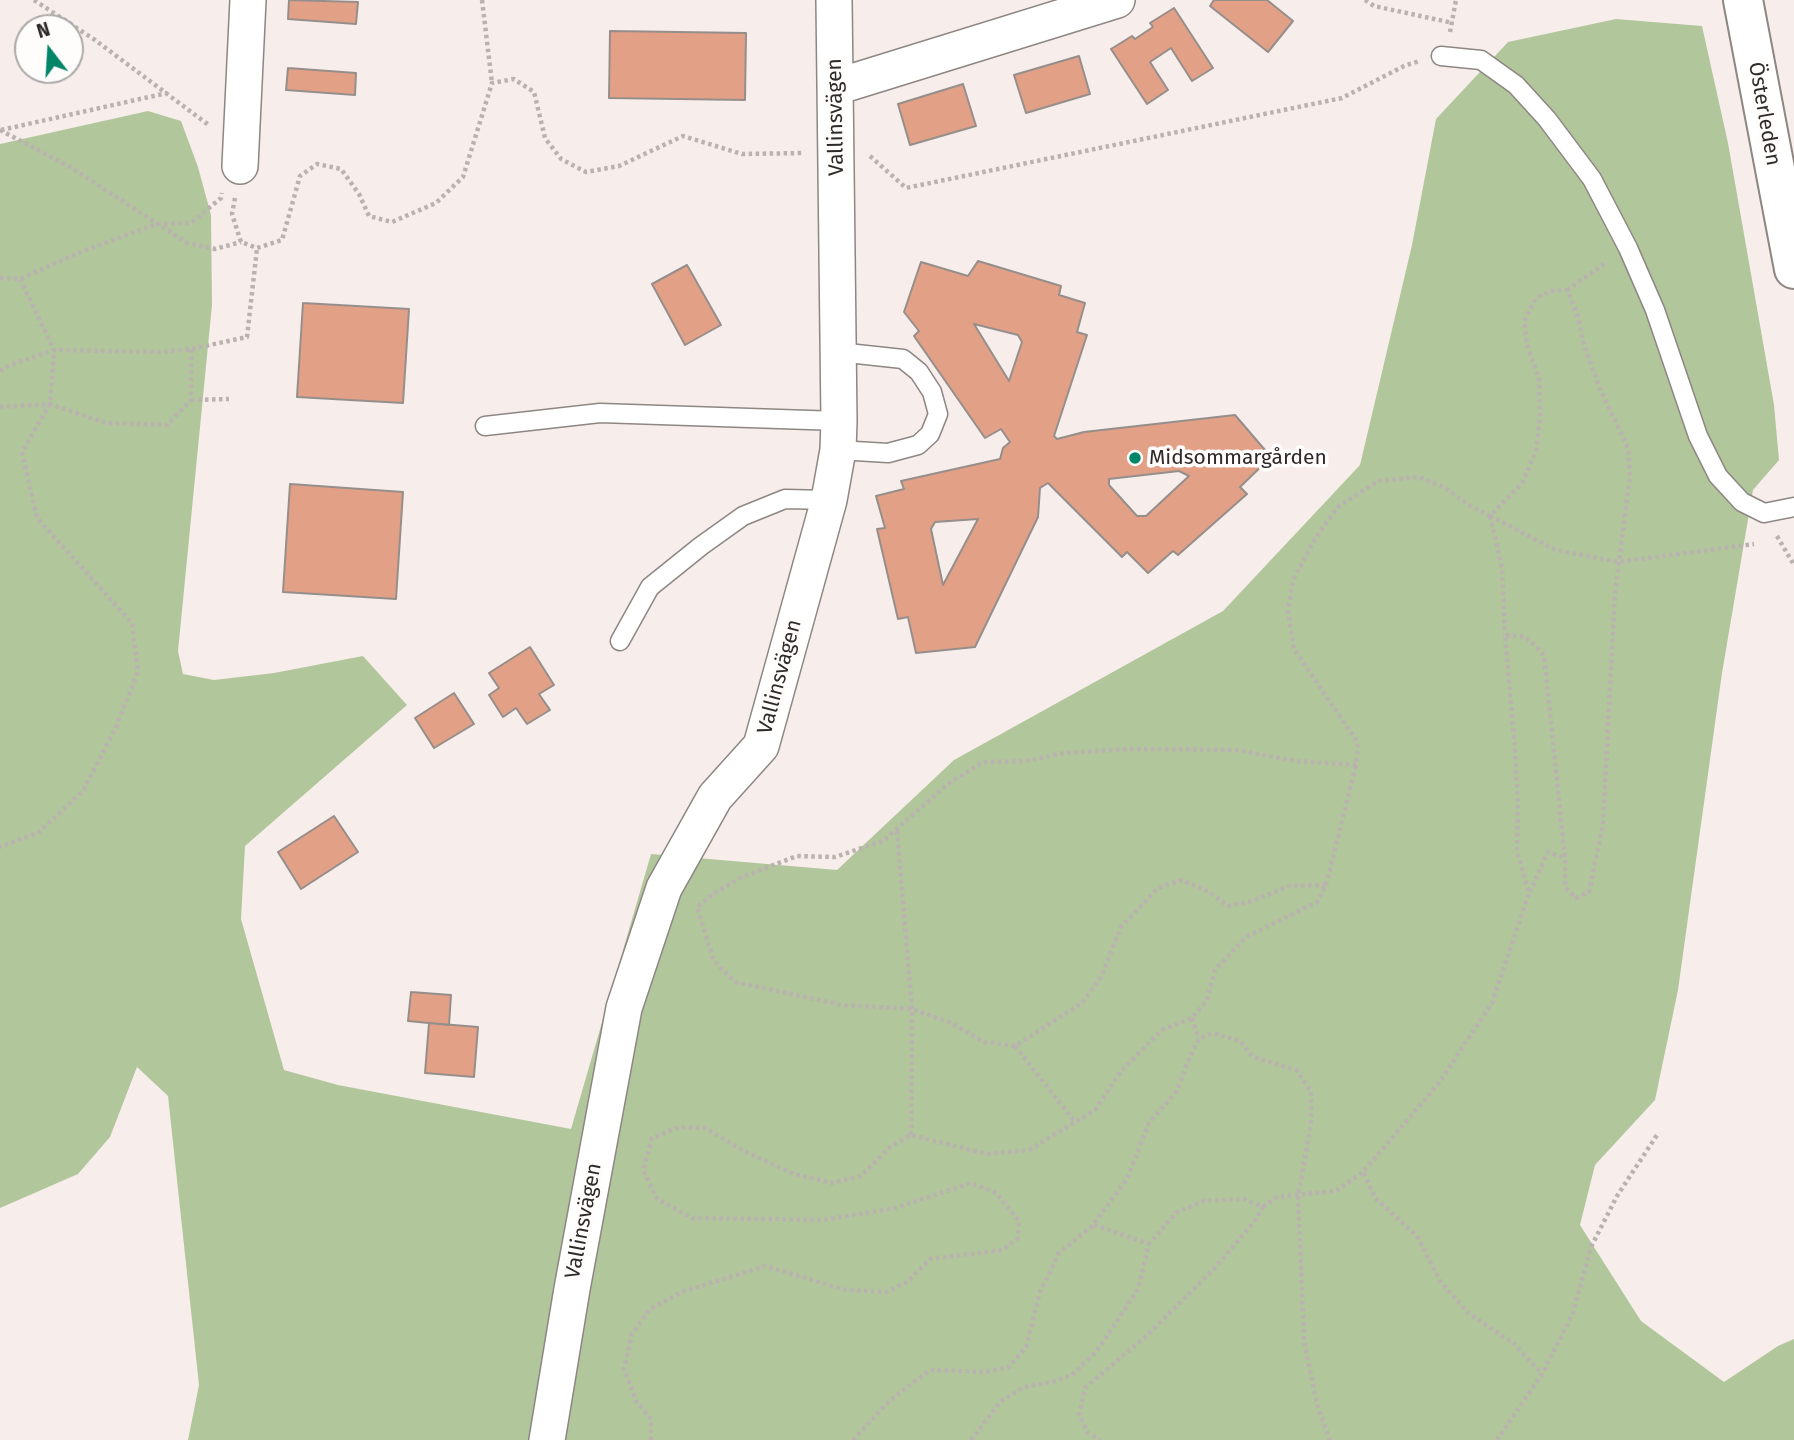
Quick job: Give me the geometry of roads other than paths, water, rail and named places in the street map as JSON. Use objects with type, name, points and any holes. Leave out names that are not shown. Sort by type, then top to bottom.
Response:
[{"type":"main road","name":"Österleden","points":[[1743,0],[1794,269]]},
{"type":"street","points":[[232,176],[248,0]]},
{"type":"street","name":"Vallinsvägen","points":[[547,1440],[624,1008],[664,888],[715,797],[761,746],[829,500],[839,436],[834,0]]},
{"type":"street","points":[[836,87],[1043,11],[1116,0]]},
{"type":"lane","points":[[1441,55],[1481,60],[1516,85],[1547,119],[1592,179],[1628,248],[1656,310],[1698,436],[1718,476],[1742,502],[1764,513],[1794,507]]},
{"type":"lane","points":[[485,426],[600,413],[839,436],[888,453],[918,445],[930,434],[937,414],[932,392],[919,372],[903,359],[838,352]]},
{"type":"lane","points":[[620,641],[650,587],[743,516],[785,499],[829,500]]},
{"type":"place","name":"Midsommargården","points":[[1135,458]]}]
